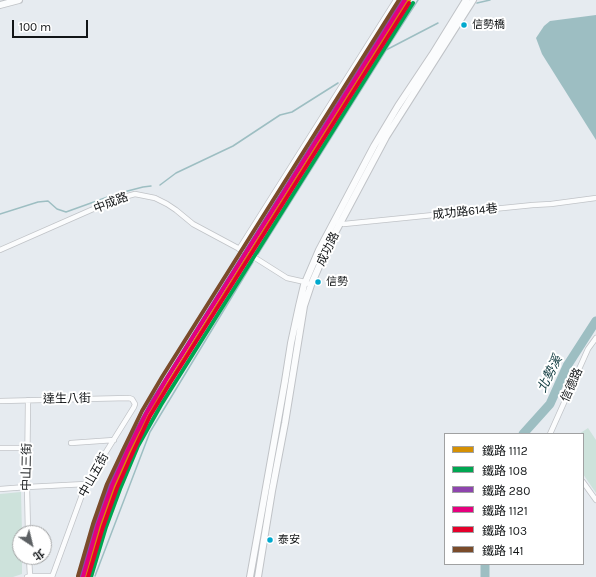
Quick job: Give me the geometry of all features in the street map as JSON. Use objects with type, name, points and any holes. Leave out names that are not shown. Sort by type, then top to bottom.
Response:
[{"type":"street","points":[[0,5],[19,0]]},
{"type":"street","points":[[239,249],[396,0]]},
{"type":"street","name":"成功路","points":[[250,577],[291,343],[302,290],[308,283],[328,246],[368,158],[392,116],[466,0]]},
{"type":"street","name":"成功路","points":[[338,222],[386,137],[473,0]]},
{"type":"street","name":"中成路","points":[[0,250],[91,210],[135,194],[155,198],[167,204],[193,224],[249,254],[287,278],[308,283]]},
{"type":"street","name":"成功路614巷","points":[[338,222],[344,224],[551,204],[596,198]]},
{"type":"street","name":"成功路","points":[[258,577],[308,283]]},
{"type":"street","name":"信德路","points":[[550,433],[588,349],[596,338]]},
{"type":"street","name":"達生八街","points":[[0,401],[129,398],[134,401]]},
{"type":"street","name":"中山三街","points":[[28,400],[28,525]]},
{"type":"street","name":"中山五街","points":[[52,577],[86,484],[134,408],[134,401]]},
{"type":"street","points":[[71,443],[114,440]]},
{"type":"street","points":[[0,448],[27,448]]},
{"type":"street","points":[[584,483],[596,500]]},
{"type":"street","points":[[0,490],[86,484]]},
{"type":"street","points":[[29,565],[28,576],[52,577]]},
{"type":"green space","points":[[588,428],[596,440],[596,493],[584,475],[584,433],[580,433]]},
{"type":"green space","points":[[21,492],[22,525],[12,525],[12,565],[22,565],[22,574],[13,577],[0,577],[0,494]]},
{"type":"water","points":[[596,15],[596,140],[542,54],[536,38],[544,26],[550,21]]},
{"type":"waterway","points":[[387,48],[418,0]]},
{"type":"waterway","points":[[477,3],[490,0]]},
{"type":"waterway","points":[[258,254],[386,50],[438,23]]},
{"type":"waterway","points":[[160,185],[176,173],[233,146],[280,115],[292,112],[338,83]]},
{"type":"waterway","points":[[0,214],[38,202],[48,201],[57,209],[66,212],[116,194],[151,186]]},
{"type":"waterway","points":[[95,576],[150,432],[253,262]]},
{"type":"waterway","name":"北勢溪","points":[[524,433],[550,404],[567,366],[596,321]]},
{"type":"waterway","name":"北勢溪","points":[[485,565],[485,577]]},
{"type":"rail line","name":"141","points":[[78,576],[93,524],[107,484],[142,411],[399,0]]},
{"type":"rail line","name":"280","points":[[81,576],[96,524],[110,485],[130,442],[153,400],[403,0]]},
{"type":"rail line","name":"1121","points":[[83,577],[98,525],[112,486],[146,414],[405,0]]},
{"type":"rail line","name":"1112","points":[[86,577],[101,525],[115,487],[134,444],[157,402],[409,0]]},
{"type":"rail line","name":"103","points":[[88,577],[103,527],[117,488],[150,416],[409,3]]},
{"type":"rail line","name":"108","points":[[91,577],[106,527],[138,446],[161,405],[413,3]]},
{"type":"place","name":"信勢橋","points":[[464,25]]},
{"type":"place","name":"信勢","points":[[318,282]]},
{"type":"place","name":"泰安","points":[[270,540]]}]
